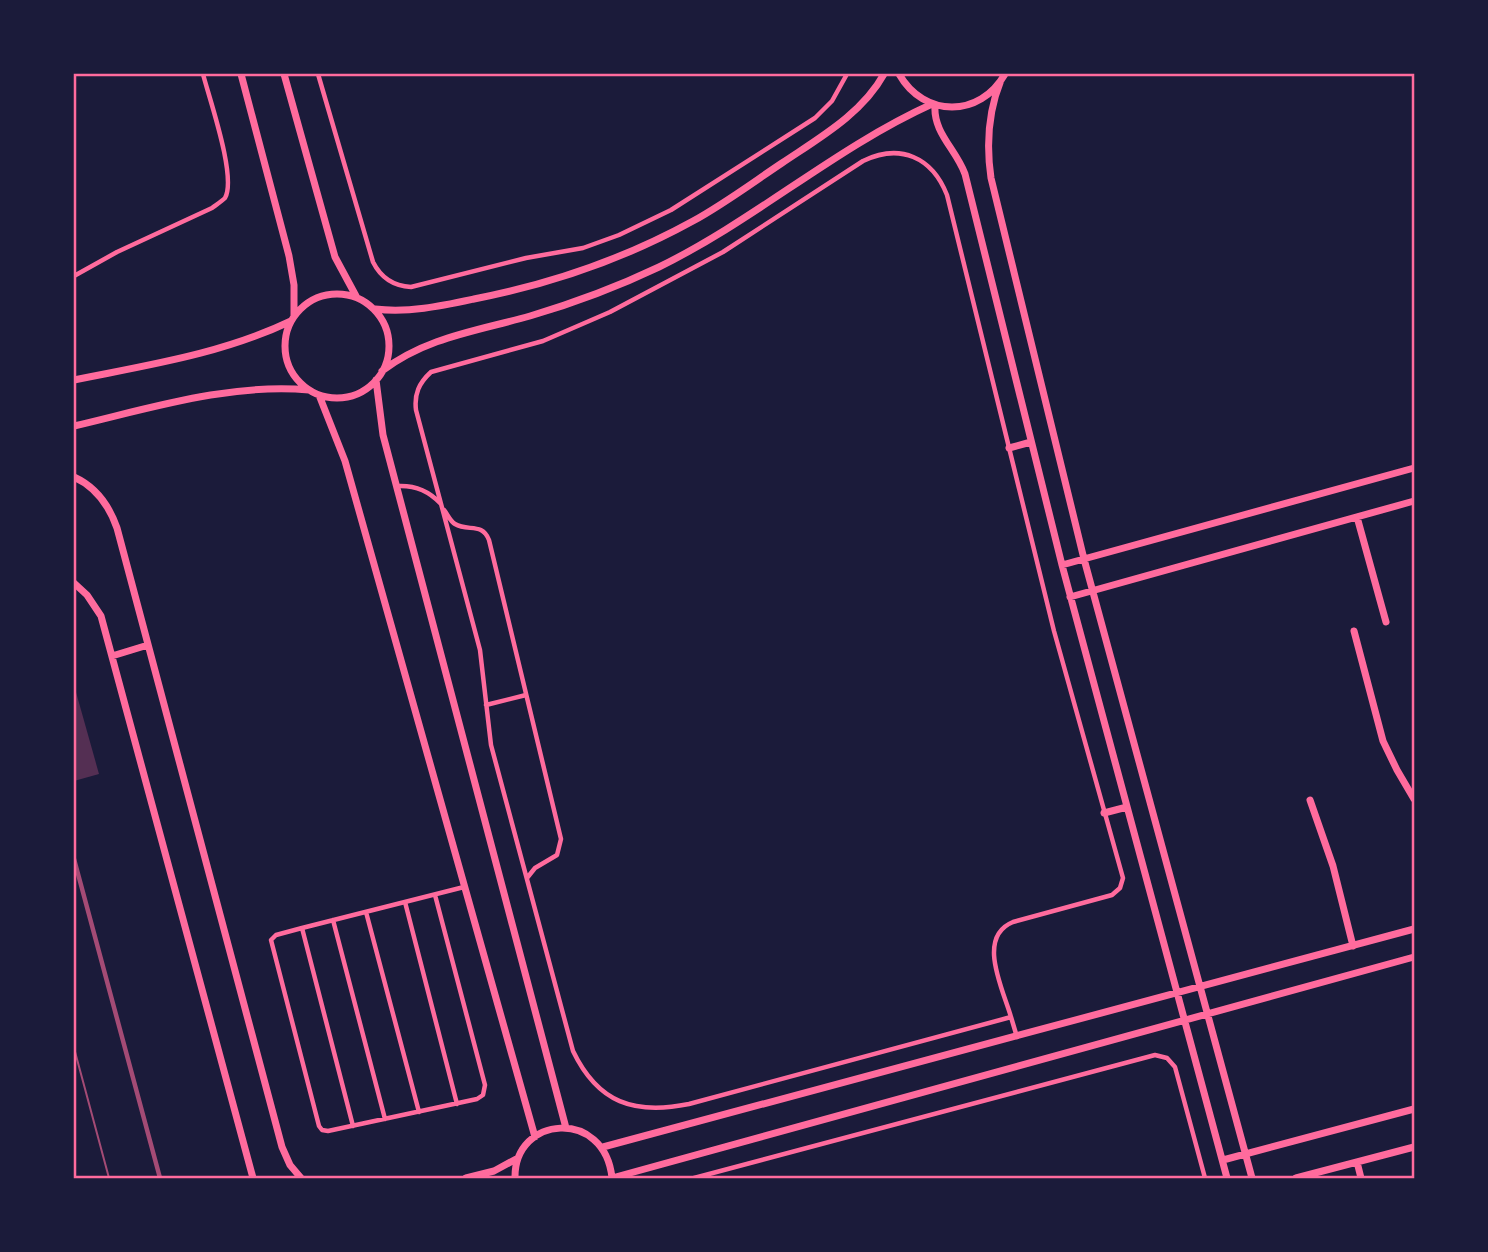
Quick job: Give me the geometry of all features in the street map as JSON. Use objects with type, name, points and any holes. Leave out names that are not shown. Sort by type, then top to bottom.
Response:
[{"type":"street","points":[[241,74],[289,256],[294,285],[293,318],[285,346],[287,359],[299,382],[319,395],[340,398],[369,387],[382,372],[387,359],[387,332],[375,309]]},
{"type":"street","points":[[284,74],[335,257],[356,297]]},
{"type":"street","points":[[74,380],[210,352],[257,336],[293,318],[304,305],[329,294],[343,293],[356,297],[375,309],[419,309],[524,288],[599,265],[647,244],[717,207],[827,133],[862,104],[884,74]]},
{"type":"street","points":[[899,74],[913,92],[934,104],[953,107],[972,104],[988,94],[1003,77]]},
{"type":"street","points":[[1003,77],[993,104],[989,128],[991,178],[1084,559],[1252,1178]]},
{"type":"street","points":[[382,372],[425,345],[558,307],[609,289],[671,261],[753,214],[867,137],[934,104]]},
{"type":"street","points":[[934,104],[938,129],[958,158],[965,174],[1070,597],[1227,1178]]},
{"type":"street","points":[[376,380],[380,422],[566,1128]]},
{"type":"street","points":[[74,426],[219,393],[258,389],[310,390]]},
{"type":"street","points":[[319,395],[345,461],[535,1137]]},
{"type":"street","points":[[1009,448],[1031,442]]},
{"type":"street","points":[[1062,565],[1415,468]]},
{"type":"street","points":[[74,477],[98,494],[114,519],[282,1147],[290,1165],[301,1178]]},
{"type":"street","points":[[1070,597],[1415,502]]},
{"type":"street","points":[[1357,517],[1386,622]]},
{"type":"street","points":[[74,583],[87,595],[101,616],[253,1178]]},
{"type":"street","points":[[1354,631],[1383,741],[1396,770],[1415,799]]},
{"type":"street","points":[[112,656],[148,645]]},
{"type":"street","points":[[1310,800],[1330,856],[1353,946]]},
{"type":"street","points":[[1104,813],[1127,807]]},
{"type":"street","points":[[603,1147],[1415,929]]},
{"type":"street","points":[[467,1178],[494,1171],[518,1158],[535,1137],[545,1131],[566,1128],[580,1131],[603,1147],[610,1162],[612,1178],[1415,957]]},
{"type":"street","points":[[1223,1160],[1415,1109]]},
{"type":"street","points":[[1296,1178],[1415,1147]]},
{"type":"street","points":[[515,1178],[518,1158]]},
{"type":"street","points":[[1357,1162],[1361,1178]]},
{"type":"lane","points":[[74,276],[117,252],[212,208],[225,198],[228,184],[227,166],[203,74]]},
{"type":"lane","points":[[317,74],[373,262],[384,278],[392,283],[411,287],[526,258],[583,248],[637,228],[680,204],[815,118],[832,101],[847,74]]},
{"type":"lane","points":[[1011,1017],[689,1104],[659,1108],[630,1106],[601,1090],[580,1066],[573,1051],[526,879],[491,745],[480,650],[415,401],[420,384],[431,372],[543,341],[597,318],[714,258],[863,161],[885,153],[919,159],[943,184],[1054,631],[1122,878],[1117,892],[1013,922],[997,934],[993,954],[1017,1037]]},
{"type":"lane","points":[[397,486],[419,488],[432,495],[454,523],[462,527],[478,528],[487,534],[561,844],[553,859],[535,868],[526,879]]},
{"type":"lane","points":[[486,705],[526,695]]},
{"type":"lane","points":[[435,895],[485,1085],[481,1097],[353,1126],[322,1130],[271,943],[276,935],[465,887]]},
{"type":"lane","points":[[405,902],[457,1104]]},
{"type":"lane","points":[[366,912],[419,1112]]},
{"type":"lane","points":[[333,920],[385,1119]]},
{"type":"lane","points":[[302,928],[353,1126]]},
{"type":"lane","points":[[694,1178],[1155,1055],[1167,1058],[1175,1067],[1205,1178]]},
{"type":"building","points":[[74,685],[99,774],[74,781]]},
{"type":"tram line","points":[[74,1048],[109,1178]]},
{"type":"railway","points":[[74,859],[160,1178]]}]
